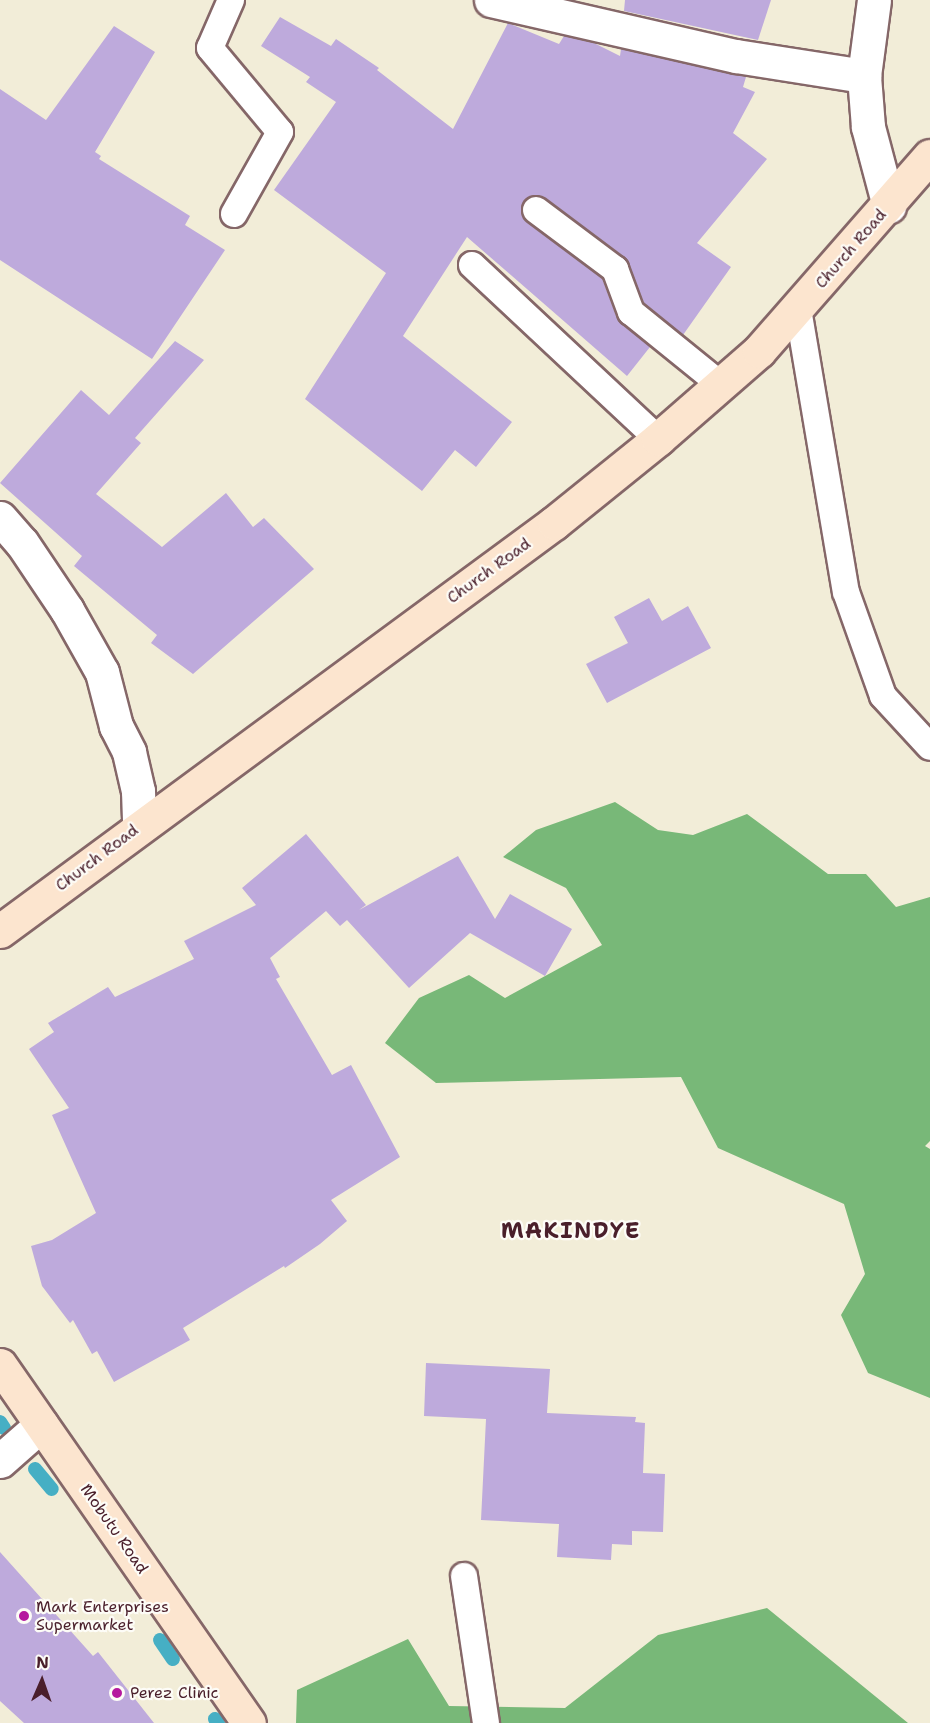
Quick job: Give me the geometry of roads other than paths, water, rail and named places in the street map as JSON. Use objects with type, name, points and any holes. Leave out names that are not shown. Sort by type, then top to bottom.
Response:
[{"type":"street","points":[[491,0],[736,56],[864,76]]},
{"type":"street","points":[[874,0],[864,76],[868,128],[889,206]]},
{"type":"street","name":"Church Road","points":[[0,931],[554,523],[658,439],[720,384],[798,309],[930,156]]},
{"type":"street","points":[[0,518],[22,543],[61,600],[102,672],[116,726],[129,752],[138,791],[139,827]]},
{"type":"street","name":"Mobutu Road","points":[[0,1365],[249,1723]]},
{"type":"street","points":[[0,1461],[41,1425]]},
{"type":"lane","points":[[231,0],[210,48],[280,132],[234,214]]},
{"type":"lane","points":[[536,210],[615,269],[631,312],[720,384]]},
{"type":"lane","points":[[472,266],[658,439]]},
{"type":"lane","points":[[798,309],[846,592],[883,696],[930,747]]},
{"type":"lane","points":[[464,1576],[486,1723]]},
{"type":"waterway","points":[[0,1422],[4,1428]]},
{"type":"waterway","points":[[35,1469],[52,1489]]},
{"type":"waterway","points":[[160,1640],[173,1659]]},
{"type":"waterway","points":[[215,1719],[218,1723]]},
{"type":"place","name":"Mark Enterprises Supermarket","points":[[24,1616]]},
{"type":"place","name":"Perez Clinic","points":[[117,1693]]},
{"type":"district","name":"MAKINDYE","points":[[571,1231]]}]
